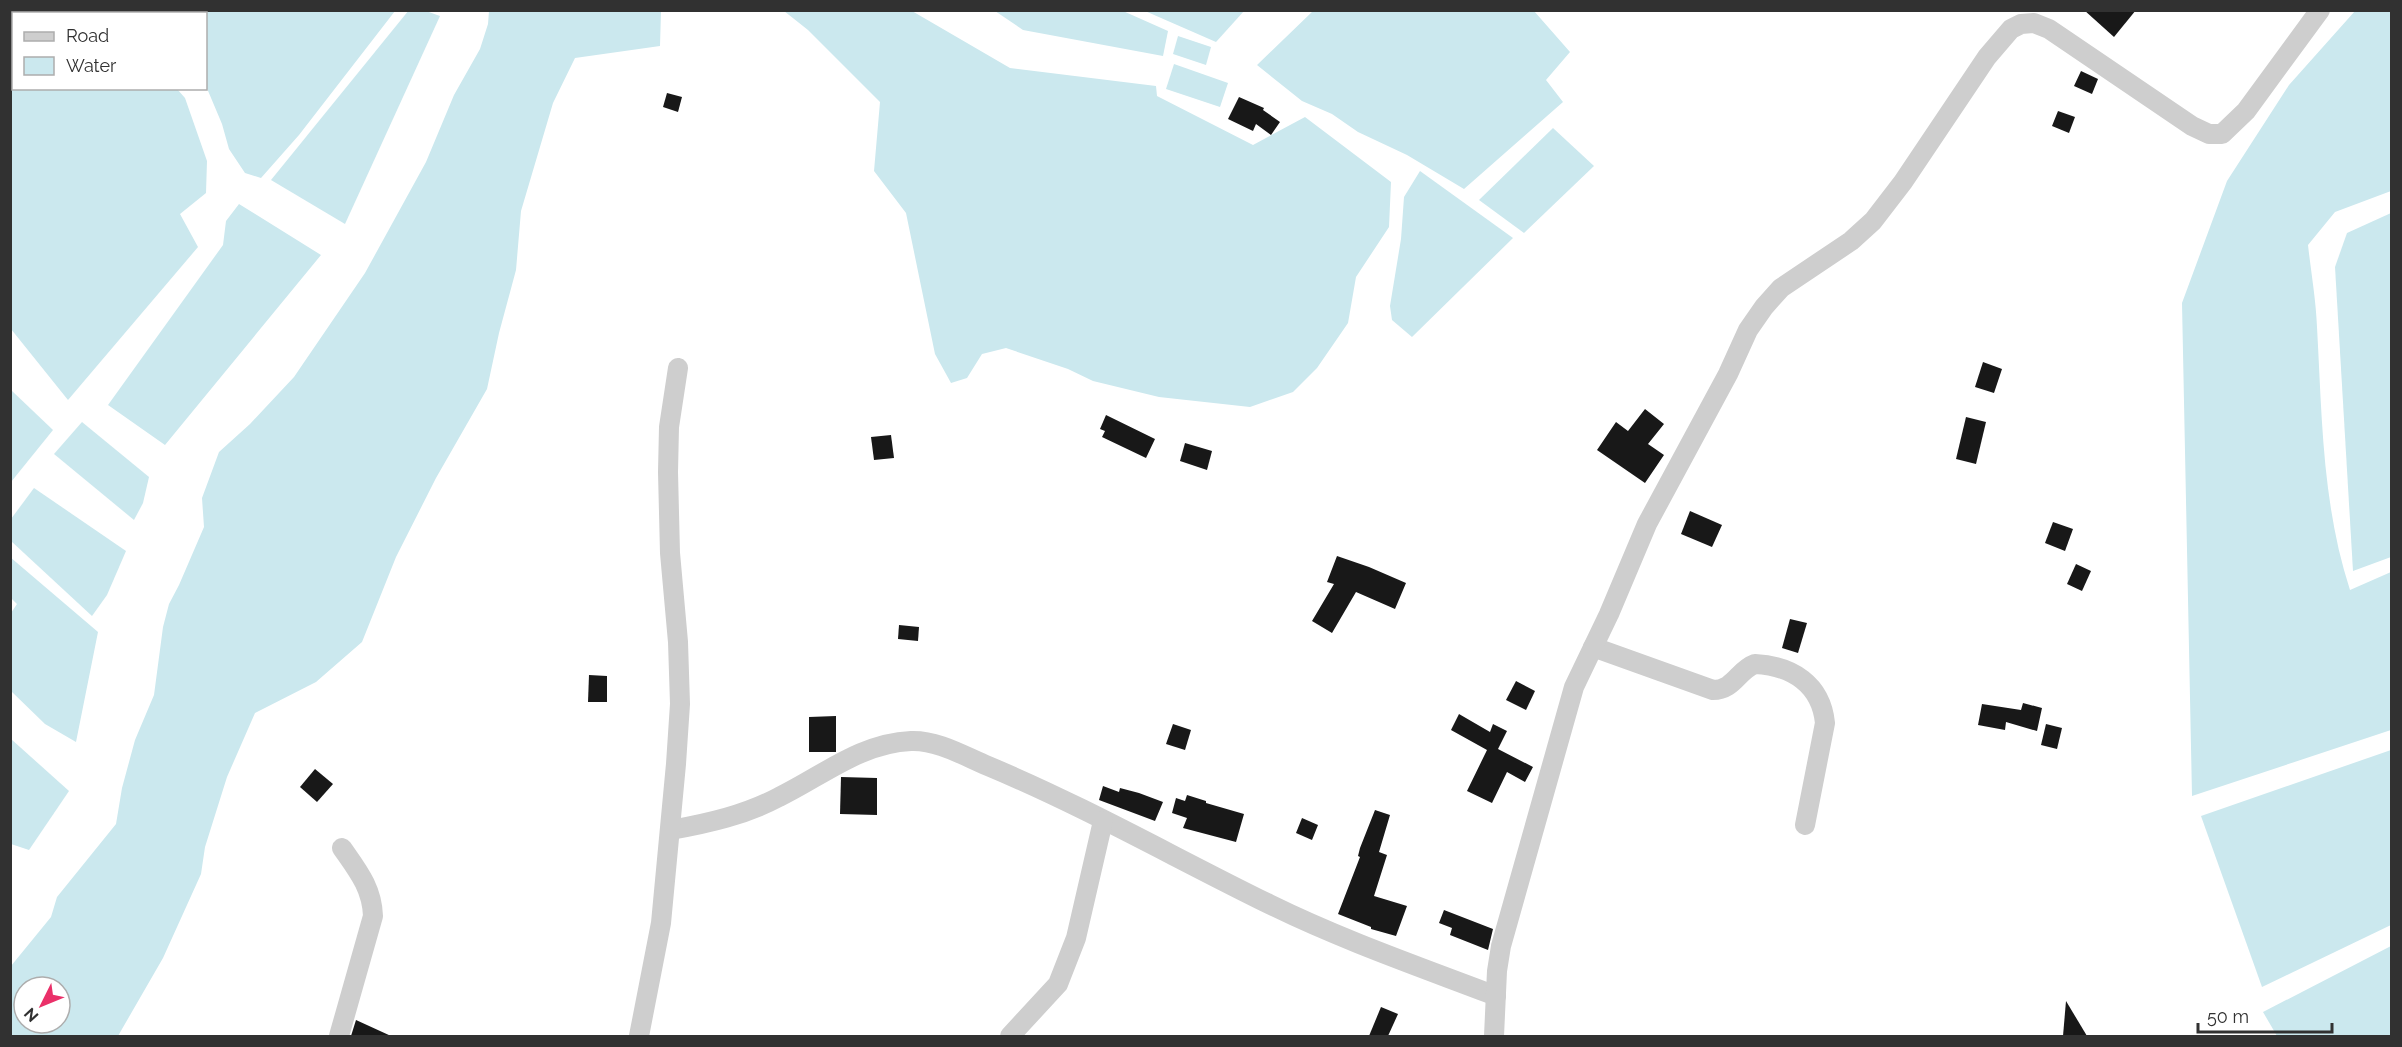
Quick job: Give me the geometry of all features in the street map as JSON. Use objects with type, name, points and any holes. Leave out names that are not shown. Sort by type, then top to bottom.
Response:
[{"type":"street","points":[[1494,1036],[1498,963],[1509,912],[1574,687],[1626,576],[1647,524],[1754,321],[1764,307],[1781,288],[1851,240],[1873,221],[1904,182],[1988,57],[2011,29],[2021,24],[2034,23],[2049,29],[2192,126],[2209,134],[2222,134],[2246,111],[2320,10]]},
{"type":"street","points":[[639,1036],[661,923],[666,863],[672,831],[680,704],[678,642],[670,553],[668,472],[669,427],[678,368]]},
{"type":"street","points":[[1593,647],[1713,690],[1726,688],[1755,664],[1796,674],[1806,681],[1816,692],[1824,709],[1825,723],[1805,825]]},
{"type":"street","points":[[672,831],[719,821],[750,811],[872,748],[912,741],[932,743],[1002,772],[1164,849],[1270,904],[1380,952],[1496,996]]},
{"type":"street","points":[[1010,1036],[1058,984],[1076,938],[1103,821]]},
{"type":"street","points":[[339,1036],[373,916],[372,898],[363,879],[342,848]]},
{"type":"water","points":[[409,10],[426,11],[440,16],[345,224],[271,180]]},
{"type":"water","points":[[395,11],[299,135],[261,178],[245,173],[229,149],[222,124],[207,88],[207,12],[154,12]]},
{"type":"water","points":[[489,11],[661,11],[660,46],[575,58],[553,103],[521,211],[516,270],[487,389],[436,478],[396,557],[362,642],[316,682],[255,713],[227,777],[205,847],[201,874],[163,958],[118,1036],[11,1036],[11,966],[51,917],[57,897],[116,824],[122,788],[135,740],[154,695],[163,627],[169,604],[204,527],[202,498],[219,452],[250,424],[294,377],[365,273],[426,162],[454,95],[480,49],[488,24]]},
{"type":"water","points":[[784,11],[912,11],[1010,68],[1156,86],[1157,96],[1253,145],[1305,117],[1391,182],[1389,227],[1356,277],[1348,323],[1317,368],[1293,392],[1250,407],[1159,397],[1093,381],[1068,369],[1006,348],[982,354],[967,378],[951,383],[935,354],[906,213],[874,171],[880,102],[808,30]]},
{"type":"water","points":[[995,11],[1123,11],[1168,31],[1163,56],[1023,30]]},
{"type":"water","points":[[1145,11],[1244,11],[1216,42]]},
{"type":"water","points":[[1313,11],[1534,11],[1570,52],[1546,80],[1563,102],[1464,189],[1407,155],[1358,132],[1332,114],[1302,101],[1257,65]]},
{"type":"water","points":[[2355,11],[2391,11],[2391,191],[2335,212],[2308,245],[2315,296],[2325,460],[2341,558],[2350,590],[2391,572],[2391,730],[2192,796],[2182,303],[2227,181],[2289,85]]},
{"type":"water","points":[[10,29],[12,30],[12,90],[178,90],[185,98],[207,161],[206,193],[180,214],[198,247],[68,400],[11,329]]},
{"type":"water","points":[[1178,36],[1211,47],[1206,65],[1173,54]]},
{"type":"water","points":[[1174,64],[1228,83],[1220,107],[1166,89]]},
{"type":"water","points":[[1553,128],[1594,166],[1524,233],[1479,200]]},
{"type":"water","points":[[1420,171],[1513,238],[1412,337],[1392,320],[1390,306],[1401,239],[1404,197]]},
{"type":"water","points":[[239,204],[321,255],[165,445],[108,405],[223,245],[226,221]]},
{"type":"water","points":[[2391,213],[2391,557],[2353,571],[2335,267],[2347,233]]},
{"type":"water","points":[[11,390],[53,430],[10,482]]},
{"type":"water","points":[[82,422],[149,477],[143,503],[134,520],[54,454]]},
{"type":"water","points":[[34,488],[126,551],[107,595],[92,616],[11,541],[11,519]]},
{"type":"water","points":[[10,557],[98,632],[76,742],[45,724],[11,691],[11,613],[17,604],[11,598]]},
{"type":"water","points":[[11,739],[69,791],[29,850],[11,844]]},
{"type":"water","points":[[2391,750],[2391,925],[2262,987],[2201,816]]},
{"type":"water","points":[[2391,946],[2391,1036],[2277,1036],[2263,1012]]},
{"type":"building","points":[[2084,10],[2136,10],[2114,37]]},
{"type":"building","points":[[2081,71],[2098,79],[2092,94],[2074,86]]},
{"type":"building","points":[[667,93],[682,97],[678,112],[663,107]]},
{"type":"building","points":[[1239,97],[1264,108],[1263,110],[1280,122],[1271,135],[1256,124],[1253,131],[1228,119]]},
{"type":"building","points":[[2058,111],[2075,117],[2069,133],[2052,126]]},
{"type":"building","points":[[1983,362],[2002,369],[1994,393],[1975,387]]},
{"type":"building","points":[[1645,409],[1664,424],[1648,444],[1664,455],[1645,483],[1597,450],[1616,422],[1628,431]]},
{"type":"building","points":[[1106,415],[1155,439],[1146,458],[1102,437],[1105,431],[1100,429]]},
{"type":"building","points":[[1966,417],[1986,422],[1976,464],[1956,459]]},
{"type":"building","points":[[891,435],[894,458],[874,460],[871,437]]},
{"type":"building","points":[[1185,443],[1212,451],[1207,470],[1180,461]]},
{"type":"building","points":[[1690,511],[1722,525],[1712,547],[1681,534]]},
{"type":"building","points":[[2053,522],[2073,529],[2065,551],[2045,543]]},
{"type":"building","points":[[1337,556],[1406,583],[1395,609],[1356,592],[1332,633],[1312,621],[1334,584],[1327,582]]},
{"type":"building","points":[[2076,564],[2091,571],[2082,591],[2067,584]]},
{"type":"building","points":[[1790,619],[1807,623],[1798,653],[1782,648]]},
{"type":"building","points":[[899,625],[919,627],[918,641],[898,639]]},
{"type":"building","points":[[589,675],[607,676],[607,702],[588,702]]},
{"type":"building","points":[[1516,681],[1535,691],[1526,710],[1506,700]]},
{"type":"building","points":[[2023,703],[2042,708],[2037,731],[2006,722],[2005,730],[1978,725],[1982,704],[2021,710]]},
{"type":"building","points":[[1459,714],[1490,732],[1493,724],[1507,731],[1498,749],[1533,767],[1525,782],[1507,772],[1492,803],[1467,791],[1487,750],[1451,730]]},
{"type":"building","points":[[836,716],[836,752],[809,752],[809,717]]},
{"type":"building","points":[[1173,724],[1191,730],[1185,750],[1166,744]]},
{"type":"building","points":[[2046,724],[2062,728],[2057,749],[2041,745]]},
{"type":"building","points":[[315,769],[333,784],[317,802],[300,787]]},
{"type":"building","points":[[841,777],[877,778],[877,815],[840,814]]},
{"type":"building","points":[[1103,786],[1119,792],[1120,788],[1139,793],[1163,802],[1155,821],[1099,800]]},
{"type":"building","points":[[1187,795],[1244,814],[1236,842],[1183,828],[1187,818],[1172,813],[1176,798],[1185,801]]},
{"type":"building","points":[[1375,810],[1390,815],[1379,852],[1387,855],[1374,896],[1407,906],[1396,936],[1371,929],[1371,927],[1338,914]]},
{"type":"building","points":[[1302,818],[1318,825],[1312,840],[1296,833]]},
{"type":"building","points":[[1444,910],[1493,929],[1488,950],[1450,935],[1452,928],[1439,923]]},
{"type":"building","points":[[2066,1001],[2087,1036],[2063,1036]]},
{"type":"building","points":[[1381,1007],[1398,1014],[1388,1036],[1369,1036]]},
{"type":"building","points":[[356,1020],[391,1036],[351,1036]]}]
